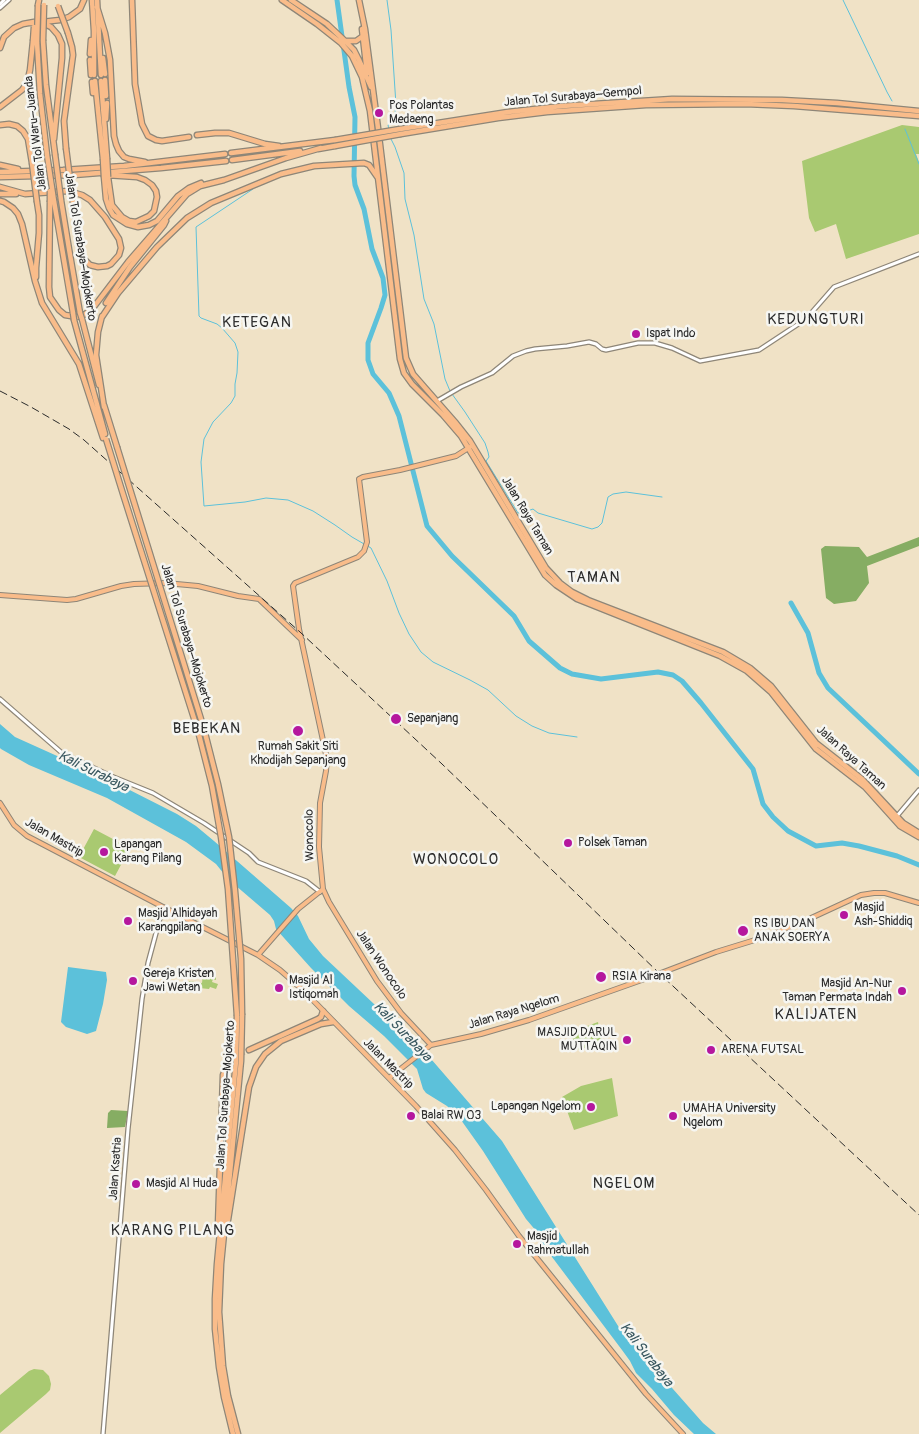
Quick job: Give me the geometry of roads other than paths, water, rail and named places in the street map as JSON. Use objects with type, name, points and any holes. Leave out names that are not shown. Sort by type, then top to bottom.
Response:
[{"type":"highway","points":[[0,194],[68,191],[82,195],[90,200],[105,217],[119,239],[121,248],[119,255],[112,264],[98,267],[90,265],[83,258],[80,251],[73,202],[66,148],[64,121],[73,60],[72,47],[56,0]]},
{"type":"highway","points":[[0,48],[2,41],[10,31],[18,26],[69,16],[80,8],[84,0]]},
{"type":"highway","points":[[90,60],[93,75],[92,0]]},
{"type":"highway","points":[[97,0],[103,74]]},
{"type":"highway","points":[[132,0],[135,84],[142,124],[148,136],[156,140],[162,141],[189,137]]},
{"type":"highway","points":[[282,0],[354,50],[365,84],[370,111]]},
{"type":"highway","points":[[291,0],[331,28],[342,40],[368,79],[374,98]]},
{"type":"highway","points":[[359,0],[363,25],[370,111]]},
{"type":"highway","name":"Jalan Tol Surabaya–Mojokerto","points":[[45,3],[43,41],[46,85],[69,250],[81,316],[104,407],[204,729],[229,837],[240,959],[240,1061],[223,1242],[220,1342],[228,1396],[238,1434]]},
{"type":"highway","name":"Jalan Tol Waru–Juanda","points":[[38,5],[35,41],[52,202],[74,320],[105,438],[123,494]]},
{"type":"highway","points":[[97,7],[105,33],[110,60],[116,144],[124,157],[153,163]]},
{"type":"highway","points":[[90,54],[93,20]]},
{"type":"highway","points":[[31,23],[45,24],[51,27],[58,35],[62,44],[54,139]]},
{"type":"highway","points":[[363,25],[365,28],[374,98]]},
{"type":"highway","points":[[342,40],[353,41],[363,36]]},
{"type":"highway","points":[[0,107],[22,90],[27,83],[35,41]]},
{"type":"highway","points":[[93,81],[105,159]]},
{"type":"highway","points":[[106,96],[103,81],[106,199],[114,215],[127,224],[138,227],[149,225],[157,221],[178,196],[189,188],[204,182],[232,177]]},
{"type":"highway","name":"Jalan Raya Taman","points":[[374,98],[406,358],[413,374],[437,401],[469,445],[544,563],[560,583],[572,592],[588,600],[723,652],[750,668],[771,686],[816,743],[862,779],[900,826],[919,837]]},
{"type":"highway","name":"Jalan Tol Surabaya–Gempol","points":[[232,160],[335,146],[508,112],[562,106],[672,99],[782,100],[919,111]]},
{"type":"highway","points":[[105,130],[107,103]]},
{"type":"highway","name":"Jalan Tol Surabaya–Gempol","points":[[231,153],[518,116],[646,105],[735,104],[794,106],[919,116]]},
{"type":"highway","name":"Jalan Raya Taman","points":[[370,111],[400,359],[404,373],[469,445]]},
{"type":"highway","points":[[0,125],[9,124],[17,126],[23,131],[28,140],[39,215],[36,268],[38,293]]},
{"type":"highway","points":[[197,135],[229,133],[265,144],[286,147]]},
{"type":"highway","points":[[52,202],[48,287],[50,297],[58,310],[65,315],[77,317],[84,315],[93,308],[128,262],[182,198],[193,190],[200,186],[321,148]]},
{"type":"highway","points":[[0,172],[63,170],[153,163],[225,154]]},
{"type":"highway","points":[[0,177],[89,174],[226,160]]},
{"type":"highway","points":[[102,318],[118,293],[157,247],[195,212],[281,174],[306,167],[358,163],[369,165],[379,179]]},
{"type":"highway","points":[[0,165],[19,170],[39,171]]},
{"type":"highway","points":[[89,174],[128,176],[145,180],[152,185],[158,197],[154,211],[149,216],[136,222],[122,217],[112,205],[106,177]]},
{"type":"highway","points":[[0,187],[25,194]]},
{"type":"highway","points":[[0,201],[14,208],[18,214],[38,293],[46,311],[76,358],[105,438]]},
{"type":"highway","points":[[104,407],[96,355],[98,332],[106,304],[140,254],[164,226],[167,217]]},
{"type":"highway","name":"Jalan Tol Surabaya–Mojokerto","points":[[123,494],[198,732],[212,786],[222,837],[240,1016],[215,1299],[217,1351],[224,1397],[233,1434]]},
{"type":"highway","name":"Jalan Raya Taman","points":[[895,818],[919,832]]},
{"type":"highway","points":[[249,1050],[318,1020],[323,1011]]},
{"type":"highway","points":[[223,1242],[231,1208],[249,1087],[256,1067],[265,1054],[281,1041],[321,1024],[333,1022]]},
{"type":"highway","points":[[218,1252],[223,1075],[230,1062]]},
{"type":"main road","name":"Wonocolo","points":[[321,891],[320,803],[327,759],[302,640],[293,584],[358,557],[364,551],[366,546],[359,479],[456,456],[469,445]]},
{"type":"main road","points":[[0,595],[67,600],[134,584],[166,583],[198,586],[259,599],[302,640]]},
{"type":"main road","name":"Jalan Mastrip","points":[[0,803],[14,825],[26,836],[258,955],[286,974],[389,1078],[455,1150],[531,1250],[646,1394],[683,1434]]},
{"type":"main road","points":[[258,955],[298,909],[321,891]]},
{"type":"main road","name":"Jalan Wonocolo","points":[[321,891],[376,981],[429,1046]]},
{"type":"main road","name":"Jalan Raya Ngelom","points":[[389,1078],[429,1046],[529,1020],[785,929],[861,895],[874,892],[884,893],[919,904]]},
{"type":"street","points":[[0,4],[4,0]]},
{"type":"street","points":[[0,8],[9,0]]},
{"type":"street","points":[[437,401],[453,391],[492,373],[514,356],[535,349],[589,342],[606,350],[638,343],[655,343],[672,348],[700,361],[759,350],[806,319],[834,287],[919,254]]},
{"type":"street","points":[[0,699],[62,753],[153,793],[204,823],[249,853],[258,862],[306,881],[321,891]]},
{"type":"street","points":[[895,818],[919,790]]},
{"type":"street","name":"Jalan Ksatria","points":[[103,1434],[127,1137],[142,999],[148,963],[163,907]]},
{"type":"water","name":"Kali Surabaya","points":[[0,724],[15,737],[106,778],[177,814],[196,826],[291,908],[298,916],[309,939],[323,956],[425,1052],[502,1141],[620,1329],[703,1423],[716,1434],[694,1434],[636,1373],[630,1361],[540,1241],[537,1232],[526,1219],[461,1120],[447,1106],[426,1093],[417,1069],[311,968],[276,929],[270,915],[228,879],[216,864],[186,842],[107,798],[29,765],[1,749]]},
{"type":"water","points":[[68,967],[106,972],[107,980],[103,1004],[96,1031],[87,1034],[66,1027],[61,1022]]},
{"type":"waterway","points":[[337,0],[355,117],[355,185],[364,209],[372,249],[383,278],[385,295],[368,343],[368,360],[373,374],[389,393],[399,416],[427,526],[452,556],[514,616],[529,641],[560,668],[572,674],[601,679],[658,672],[673,675],[682,681],[753,769],[763,804],[788,831],[816,846],[842,843],[859,846],[897,856],[919,865]]},
{"type":"waterway","points":[[387,0],[396,105],[394,121],[388,125],[389,130]]},
{"type":"waterway","points":[[843,0],[892,101]]},
{"type":"waterway","points":[[905,129],[919,164]]},
{"type":"waterway","points":[[391,139],[404,173],[405,199],[414,235],[424,299],[434,324],[445,379],[450,391]]},
{"type":"waterway","points":[[253,189],[196,227],[199,316],[222,328],[235,343],[238,352],[235,396],[213,422],[204,439],[201,462],[204,506],[266,498],[288,500],[313,511],[371,548],[409,634],[421,652],[433,662],[488,690],[516,716],[532,726],[549,733],[577,737]]},
{"type":"waterway","points":[[452,394],[485,443],[489,457],[486,461],[518,513],[533,509],[538,513],[592,529],[602,523],[608,497],[613,494],[626,492],[662,497]]},
{"type":"waterway","points":[[791,603],[808,633],[819,673],[828,688],[919,774]]},
{"type":"tunnel","points":[[230,1062],[249,1050]]},
{"type":"railway","points":[[0,391],[69,429],[84,440],[300,632],[442,764],[660,974],[919,1215]]},
{"type":"place","name":"Pos Polantas Medaeng","points":[[379,113]]},
{"type":"place","name":"Ispat Indo","points":[[636,334]]},
{"type":"place","name":"Sepanjang","points":[[396,719]]},
{"type":"place","name":"Rumah Sakit Siti Khodijah Sepanjang","points":[[298,731]]},
{"type":"place","name":"Polsek Taman","points":[[568,843]]},
{"type":"place","name":"Lapangan Karang Pilang","points":[[104,852]]},
{"type":"place","name":"Masjid Ash-Shiddiq","points":[[844,915]]},
{"type":"place","name":"Masjid Alhidayah Karangpilang","points":[[128,921]]},
{"type":"place","name":"RS IBU DAN ANAK SOERYA","points":[[743,931]]},
{"type":"place","name":"RSIA Kirana","points":[[601,977]]},
{"type":"place","name":"Gereja Kristen Jawi Wetan","points":[[133,981]]},
{"type":"place","name":"Masjid Al Istiqomah","points":[[279,988]]},
{"type":"place","name":"Masjid An-Nur Taman Permata Indah","points":[[902,991]]},
{"type":"place","name":"MASJID DARUL MUTTAQIN","points":[[627,1040]]},
{"type":"place","name":"ARENA FUTSAL","points":[[711,1050]]},
{"type":"place","name":"Lapangan Ngelom","points":[[591,1107]]},
{"type":"place","name":"Balai RW 03","points":[[411,1116]]},
{"type":"place","name":"UMAHA University Ngelom","points":[[673,1116]]},
{"type":"place","name":"Masjid Al Huda","points":[[136,1184]]},
{"type":"place","name":"Masjid Rahmatullah","points":[[517,1244]]},
{"type":"district","name":"KEDUNGTURI","points":[[816,320]]},
{"type":"district","name":"KETEGAN","points":[[257,323]]},
{"type":"district","name":"TAMAN","points":[[594,578]]},
{"type":"district","name":"BEBEKAN","points":[[207,729]]},
{"type":"district","name":"WONOCOLO","points":[[456,860]]},
{"type":"district","name":"KALIJATEN","points":[[816,1015]]},
{"type":"district","name":"NGELOM","points":[[624,1184]]},
{"type":"district","name":"KARANG PILANG","points":[[173,1231]]}]
